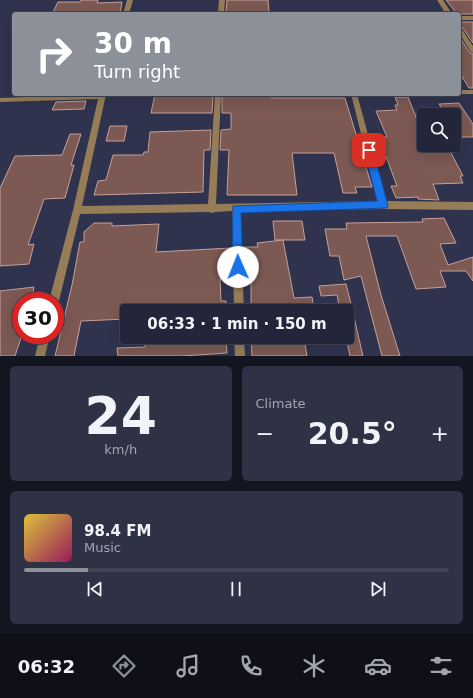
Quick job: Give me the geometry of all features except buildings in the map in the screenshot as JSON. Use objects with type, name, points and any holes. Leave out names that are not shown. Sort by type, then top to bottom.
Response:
[{"type":"street","points":[[127,12],[130,0]]},
{"type":"street","points":[[222,0],[222,12]]},
{"type":"street","points":[[440,0],[448,12]]},
{"type":"street","points":[[461,18],[473,18]]},
{"type":"street","points":[[461,32],[473,51]]},
{"type":"street","points":[[461,92],[473,92]]},
{"type":"street","points":[[0,100],[102,96],[77,210],[56,292]]},
{"type":"street","points":[[212,209],[218,96]]},
{"type":"street","points":[[355,96],[383,205]]},
{"type":"street","points":[[77,210],[236,209],[383,205],[473,206]]},
{"type":"street","points":[[236,209],[239,304]]},
{"type":"street","points":[[40,356],[43,344]]},
{"type":"street","points":[[239,344],[240,356]]},
{"type":"route","points":[[238,267],[236,209],[383,205],[369,150]]}]
